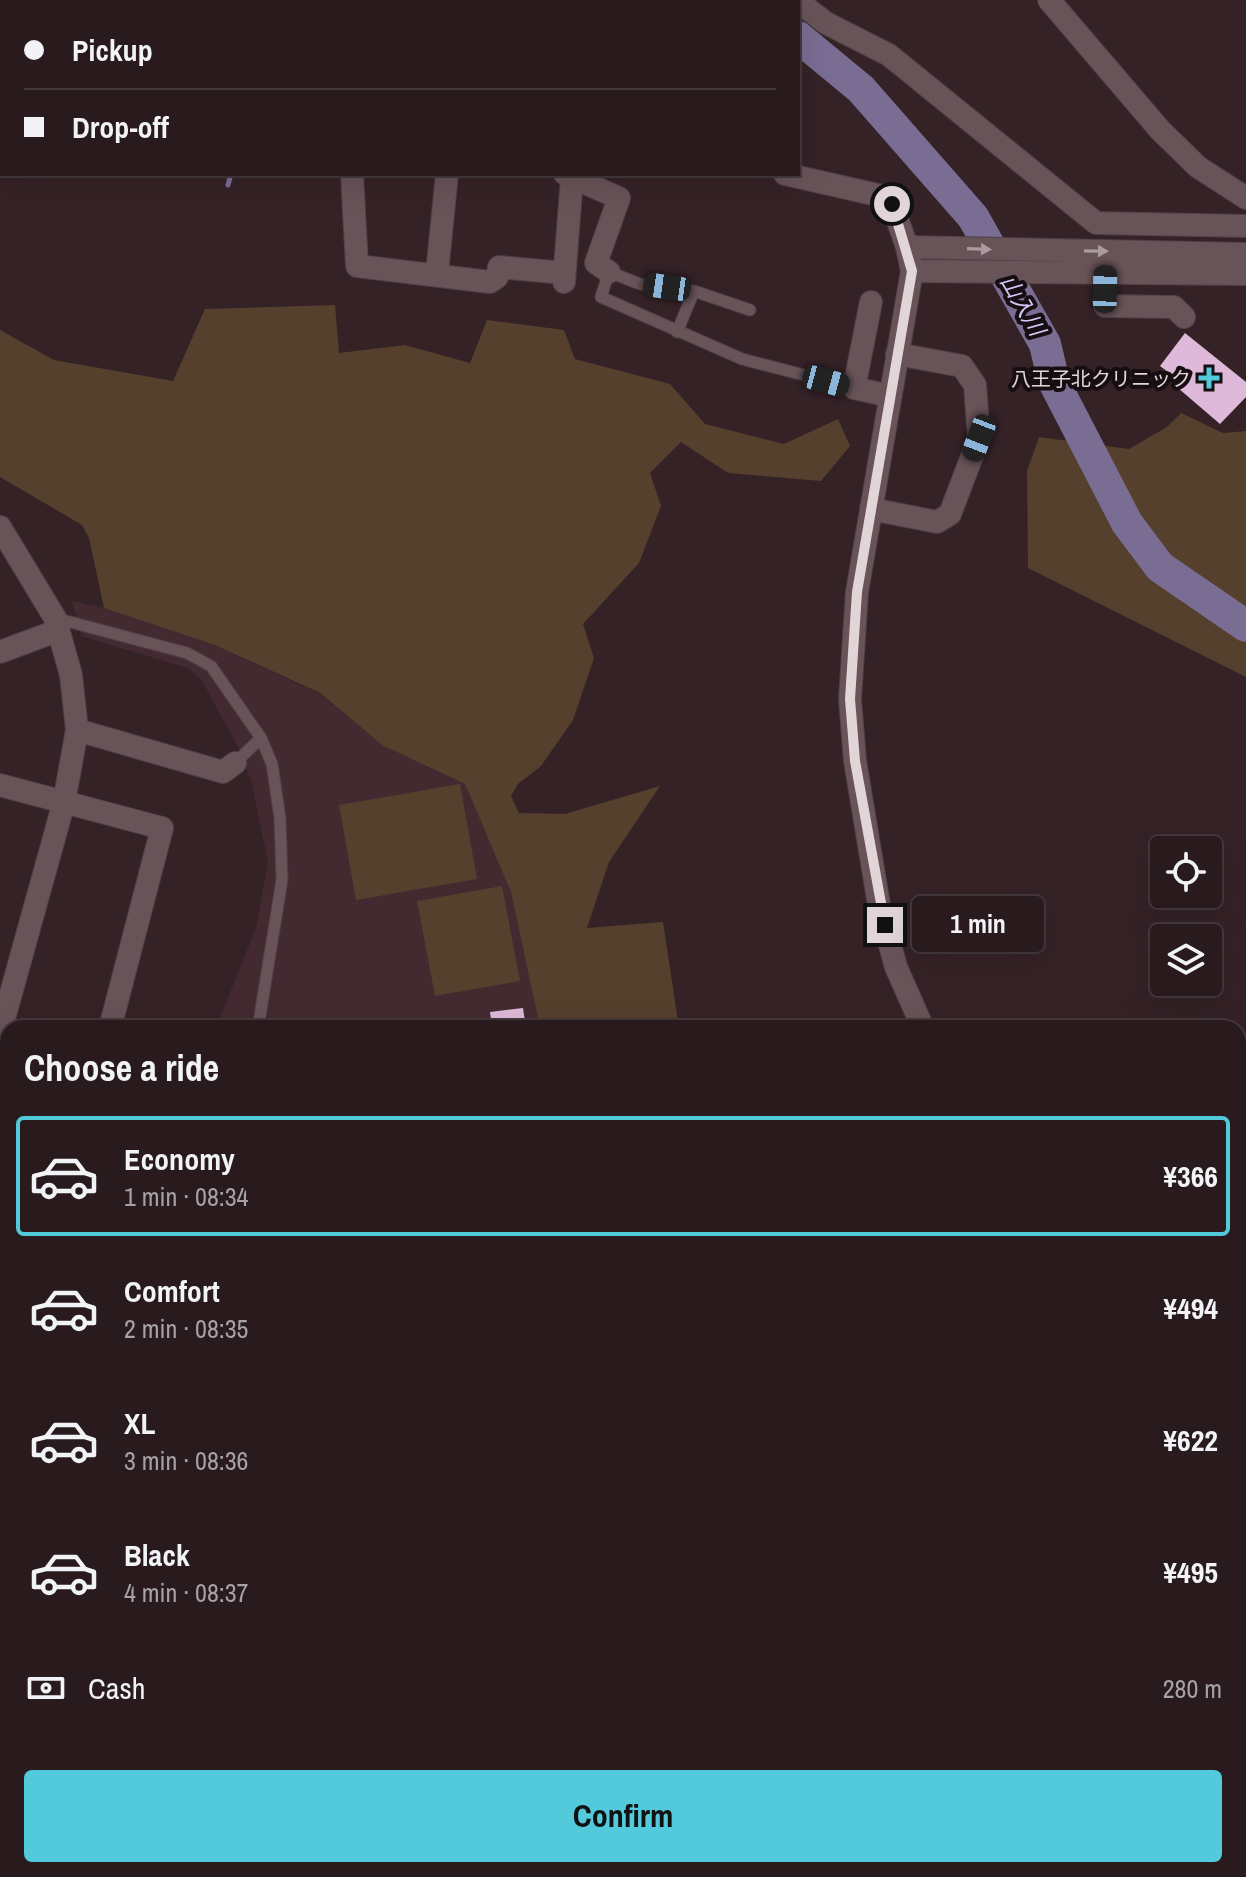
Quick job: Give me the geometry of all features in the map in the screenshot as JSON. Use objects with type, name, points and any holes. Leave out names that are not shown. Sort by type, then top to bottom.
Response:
[{"type":"street","points":[[1049,0],[1160,130],[1198,167],[1246,198]]},
{"type":"street","points":[[800,3],[826,23],[889,55],[1096,223],[1246,226]]},
{"type":"street","points":[[352,176],[355,264],[490,282],[497,277],[499,267],[564,278],[568,176]]},
{"type":"street","points":[[437,273],[447,176]]},
{"type":"street","points":[[570,176],[619,198],[596,263],[609,272]]},
{"type":"street","points":[[794,176],[882,196],[892,204],[912,271],[857,592],[850,699],[855,761],[879,905],[896,967],[919,1020]]},
{"type":"street","points":[[907,247],[1246,254]]},
{"type":"street","points":[[912,271],[1246,274]]},
{"type":"street","points":[[1105,272],[1105,306],[1174,307],[1184,317]]},
{"type":"street","points":[[871,302],[854,388],[890,396]]},
{"type":"street","points":[[871,509],[937,522],[950,514],[979,438],[975,385],[962,366],[897,354]]},
{"type":"street","points":[[0,527],[57,624],[76,698],[77,730],[64,802],[4,1020]]},
{"type":"street","points":[[0,652],[57,624]]},
{"type":"street","points":[[77,730],[223,772],[235,763]]},
{"type":"street","points":[[0,785],[162,828],[112,1020]]},
{"type":"lane","points":[[750,310],[694,291],[640,284],[609,272],[601,297],[742,359],[854,388]]},
{"type":"lane","points":[[677,332],[694,291]]},
{"type":"lane","points":[[57,624],[187,653],[211,666],[261,738],[272,764],[280,818],[282,880],[259,1020]]},
{"type":"lane","points":[[235,763],[261,738]]},
{"type":"shaded area","points":[[335,305],[339,353],[405,345],[470,363],[487,320],[564,330],[575,359],[670,384],[705,424],[784,444],[838,419],[850,446],[821,481],[728,473],[681,442],[650,473],[661,506],[639,563],[583,624],[594,658],[573,720],[541,766],[518,784],[511,796],[519,813],[565,814],[660,786],[609,862],[587,928],[663,922],[678,1020],[538,1020],[511,892],[465,784],[382,745],[320,693],[215,645],[104,608],[89,538],[82,525],[0,477],[0,330],[54,360],[173,381],[205,309]]},
{"type":"shaded area","points":[[1181,413],[1223,433],[1246,431],[1246,677],[1028,568],[1027,471],[1039,437],[1129,449],[1167,427]]},
{"type":"shaded area","points":[[72,601],[104,608],[215,645],[320,694],[382,745],[465,784],[511,892],[538,1020],[219,1020],[256,928],[268,862],[251,780],[237,745],[201,679],[187,668],[82,636]]},
{"type":"shaded area","points":[[460,784],[477,879],[356,900],[339,805]]},
{"type":"shaded area","points":[[502,886],[520,981],[435,996],[417,901]]},
{"type":"building","points":[[1185,333],[1246,382],[1246,397],[1220,424],[1178,388],[1181,382],[1160,366]]},
{"type":"building","points":[[523,1008],[525,1020],[491,1020],[490,1012]]},
{"type":"waterway","name":"山入川","points":[[800,39],[861,89],[973,217],[1045,344],[1054,382],[1127,523],[1160,567],[1246,626]]},
{"type":"waterway","points":[[228,185],[230,176]]},
{"type":"place","name":"八王子北クリニック","points":[[1209,378]]},
{"type":"route","points":[[885,925],[855,761],[850,699],[857,592],[912,271],[892,204]]}]
